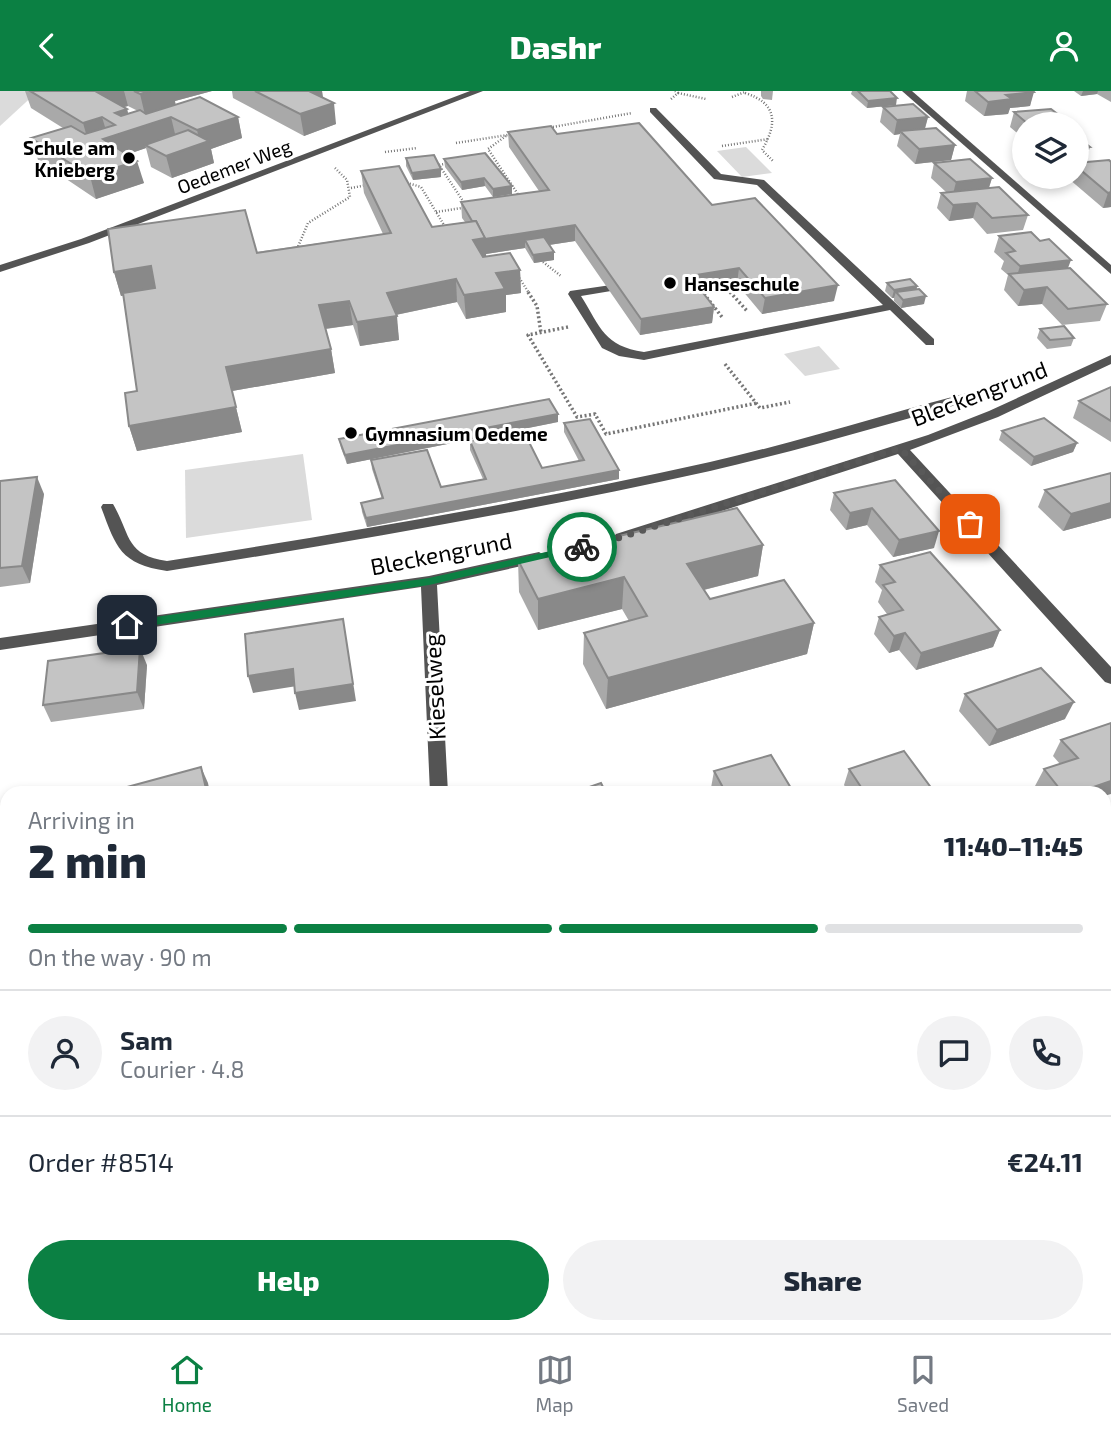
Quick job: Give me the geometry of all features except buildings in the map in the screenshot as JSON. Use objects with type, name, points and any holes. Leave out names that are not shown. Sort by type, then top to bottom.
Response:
[{"type":"street","name":"Oedemer Weg","points":[[0,269],[98,237],[478,91]]},
{"type":"street","points":[[907,91],[1111,271]]},
{"type":"street","points":[[653,110],[718,177],[760,182],[889,307],[930,342]]},
{"type":"street","points":[[607,288],[574,294],[606,345],[644,356],[889,307]]},
{"type":"street","name":"Bleckengrund","points":[[612,540],[900,448],[1055,389],[1111,359]]},
{"type":"street","points":[[108,507],[128,554],[145,564],[167,566],[352,537],[567,496],[788,447],[987,392]]},
{"type":"street","points":[[900,448],[1111,678]]},
{"type":"street","name":"Bleckengrund","points":[[0,644],[429,581],[559,552]]},
{"type":"street","name":"Kieselweg","points":[[429,581],[439,786]]},
{"type":"path","points":[[692,150],[769,139],[774,125],[772,111],[757,95],[747,92],[732,97]]},
{"type":"path","points":[[678,93],[706,99]]},
{"type":"path","points":[[547,128],[653,110]]},
{"type":"path","points":[[587,120],[594,127]]},
{"type":"path","points":[[456,143],[520,133]]},
{"type":"path","points":[[488,149],[506,135]]},
{"type":"path","points":[[481,139],[521,199]]},
{"type":"path","points":[[436,212],[467,208],[439,165],[452,163]]},
{"type":"path","points":[[401,181],[421,187],[450,235]]},
{"type":"path","points":[[293,260],[307,223],[350,197],[351,188],[376,184]]},
{"type":"path","points":[[509,268],[519,275],[537,306],[541,333]]},
{"type":"path","points":[[701,290],[739,337]]},
{"type":"path","points":[[571,327],[528,335],[577,417],[595,414],[606,434],[757,403]]},
{"type":"path","points":[[735,376],[760,408],[790,402]]},
{"type":"shaded area","points":[[0,91],[38,91],[0,126]]},
{"type":"shaded area","points":[[746,147],[772,173],[742,177],[717,151]]},
{"type":"shaded area","points":[[819,346],[840,369],[805,376],[784,354]]},
{"type":"shaded area","points":[[303,454],[312,520],[186,538],[185,470]]},
{"type":"way so far","points":[[582,547],[612,540],[900,448],[970,524]]},
{"type":"place","name":"Schule am Knieberg","points":[[129,158]]},
{"type":"place","name":"Hanseschule","points":[[670,283]]},
{"type":"place","name":"Gymnasium Oedeme","points":[[351,433]]},
{"type":"route","points":[[127,625],[429,581],[582,547]]}]
